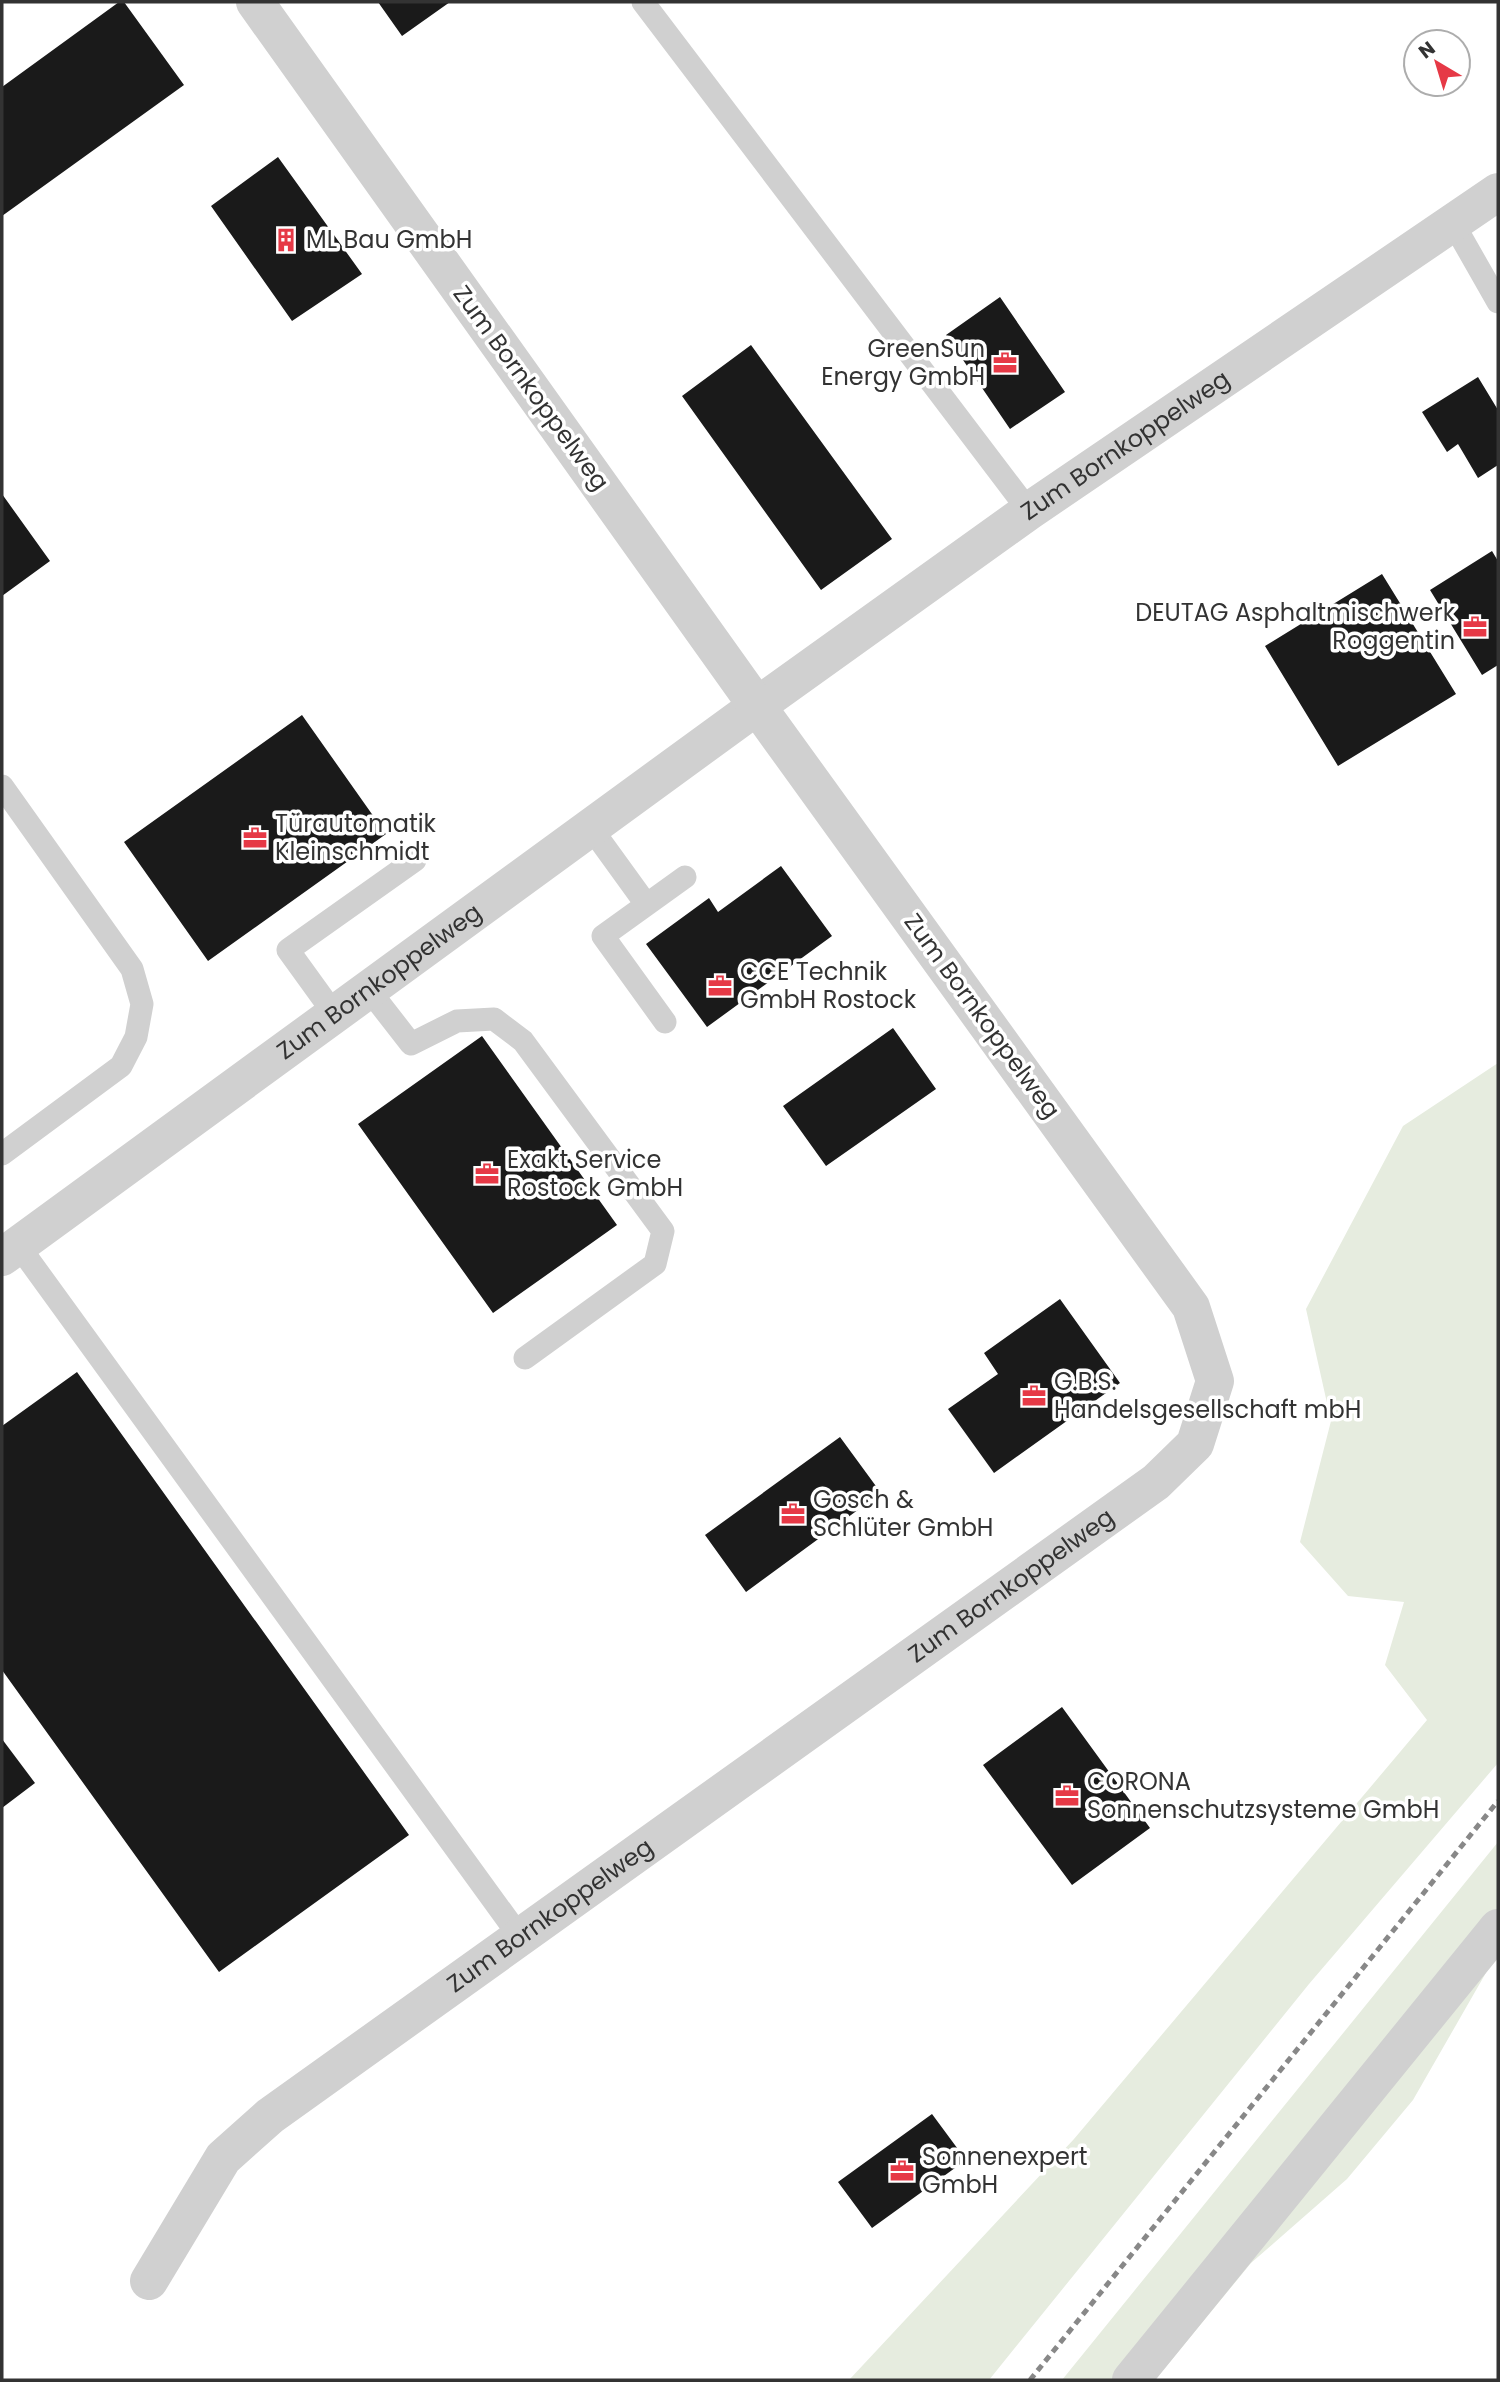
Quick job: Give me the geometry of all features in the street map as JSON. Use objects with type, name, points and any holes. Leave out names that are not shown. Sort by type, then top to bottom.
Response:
[{"type":"street","name":"Zum Bornkoppelweg","points":[[149,2281],[223,2158],[270,2116],[1156,1482],[1195,1444],[1215,1381],[1191,1307],[757,706],[255,2]]},
{"type":"street","name":"Zum Bornkoppelweg","points":[[10,1251],[1029,511],[1498,192]]},
{"type":"street","points":[[1131,2380],[1498,1928]]},
{"type":"lane","points":[[643,2],[1029,511]]},
{"type":"lane","points":[[1453,223],[1498,302]]},
{"type":"lane","points":[[2,786],[132,969],[142,1004],[136,1037],[121,1066],[2,1154]]},
{"type":"lane","points":[[591,828],[646,904]]},
{"type":"lane","points":[[335,1015],[288,950],[415,860]]},
{"type":"lane","points":[[666,1022],[603,936],[685,877]]},
{"type":"lane","points":[[369,990],[411,1044],[457,1021],[494,1019],[523,1041],[663,1230],[655,1264],[525,1358]]},
{"type":"lane","points":[[10,1251],[520,1937]]},
{"type":"shaded area","points":[[1498,1063],[1498,1763],[1309,1984],[989,2380],[849,2380],[1074,2139],[1427,1720],[1385,1665],[1404,1602],[1348,1596],[1300,1542],[1331,1421],[1306,1309],[1403,1126]]},
{"type":"shaded area","points":[[1498,1842],[1498,1957],[1487,1971],[1413,2100],[1347,2179],[1251,2263],[1155,2380],[1062,2380]]},
{"type":"building","points":[[119,2],[124,2],[184,85],[2,216],[2,87]]},
{"type":"building","points":[[378,2],[450,2],[402,36]]},
{"type":"building","name":"ML Bau GmbH","points":[[278,157],[362,274],[292,321],[211,206]]},
{"type":"building","name":"GreenSun Energy GmbH","points":[[1000,297],[1065,392],[1010,429],[946,335]]},
{"type":"building","points":[[751,345],[892,539],[821,590],[682,396]]},
{"type":"building","points":[[1478,377],[1498,410],[1498,465],[1478,478],[1458,444],[1447,452],[1422,412]]},
{"type":"building","points":[[2,494],[50,561],[2,596]]},
{"type":"building","name":"DEUTAG Asphaltmischwerk Roggentin","points":[[1492,551],[1498,561],[1498,665],[1482,675],[1430,590]]},
{"type":"building","points":[[1382,574],[1456,694],[1338,766],[1265,646]]},
{"type":"building","name":"Türautomatik Kleinschmidt","points":[[302,715],[386,834],[208,961],[124,842]]},
{"type":"building","name":"CCE Technik GmbH Rostock","points":[[781,866],[832,936],[707,1027],[646,944],[709,898],[718,912]]},
{"type":"building","points":[[893,1028],[936,1089],[826,1166],[783,1106]]},
{"type":"building","name":"Exakt Service Rostock GmbH","points":[[482,1036],[617,1225],[493,1313],[358,1124]]},
{"type":"building","name":"G.B.S. Handelsgesellschaft mbH","points":[[1060,1299],[1120,1383],[994,1473],[948,1409],[998,1374],[984,1353]]},
{"type":"building","points":[[77,1372],[409,1835],[219,1972],[2,1670],[2,1426]]},
{"type":"building","name":"Gosch & Schlüter GmbH","points":[[840,1437],[881,1493],[746,1592],[705,1535]]},
{"type":"building","name":"CORONA Sonnenschutzsysteme GmbH","points":[[1062,1707],[1150,1828],[1072,1885],[983,1765]]},
{"type":"building","points":[[2,1739],[35,1783],[2,1808]]},
{"type":"building","name":"Sonnenexpert GmbH","points":[[932,2114],[966,2160],[872,2228],[838,2182]]},
{"type":"railway","points":[[1030,2380],[1498,1801]]},
{"type":"place","name":"ML Bau GmbH","points":[[286,240]]},
{"type":"place","name":"GreenSun Energy GmbH","points":[[1005,363]]},
{"type":"place","name":"DEUTAG Asphaltmischwerk Roggentin","points":[[1475,627]]},
{"type":"place","name":"Türautomatik Kleinschmidt","points":[[255,838]]},
{"type":"place","name":"CCE Technik GmbH Rostock","points":[[720,986]]},
{"type":"place","name":"Exakt Service Rostock GmbH","points":[[487,1174]]},
{"type":"place","name":"G.B.S. Handelsgesellschaft mbH","points":[[1034,1396]]},
{"type":"place","name":"Gosch & Schlüter GmbH","points":[[793,1514]]},
{"type":"place","name":"CORONA Sonnenschutzsysteme GmbH","points":[[1067,1796]]},
{"type":"place","name":"Sonnenexpert GmbH","points":[[902,2171]]}]
